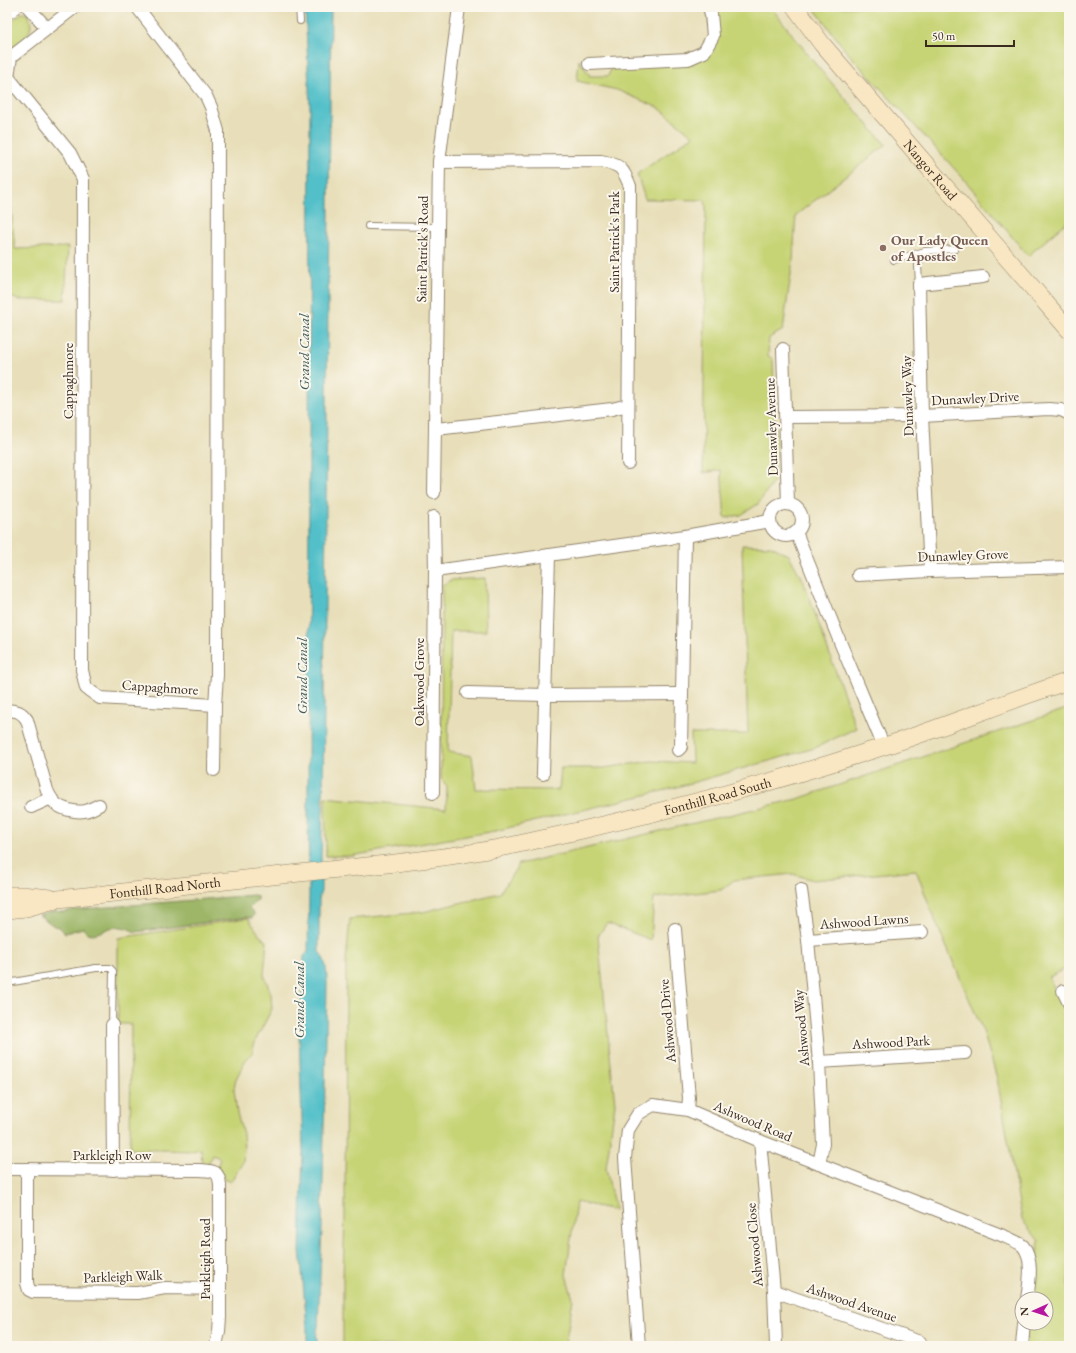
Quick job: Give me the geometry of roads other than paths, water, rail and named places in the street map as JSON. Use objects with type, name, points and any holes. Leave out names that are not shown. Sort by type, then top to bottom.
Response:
[{"type":"main road","name":"Nangor Road","points":[[795,7],[822,44],[1069,330]]},
{"type":"main road","points":[[968,716],[981,700],[1008,689],[1069,669]]},
{"type":"main road","name":"Fonthill Road South","points":[[273,876],[442,857],[512,846],[641,816],[760,785],[884,747],[1069,680]]},
{"type":"main road","points":[[1030,694],[1050,697],[1069,693]]},
{"type":"main road","name":"Fonthill Road North","points":[[7,910],[26,908],[58,899],[273,876]]},
{"type":"main road","name":"Fonthill Road North","points":[[7,895],[58,899]]},
{"type":"street","points":[[7,12],[14,7]]},
{"type":"street","points":[[28,7],[47,28]]},
{"type":"street","name":"Cappaghmore","points":[[75,7],[58,12],[47,28],[11,57],[8,77],[70,153],[83,179],[82,670],[86,688],[100,698],[215,705],[217,675],[218,131],[206,96],[137,7]]},
{"type":"street","name":"Saint Patrick's Road","points":[[434,493],[439,162],[459,7]]},
{"type":"street","points":[[589,64],[688,59],[704,52],[713,36],[709,7]]},
{"type":"street","name":"Saint Patrick's Park","points":[[439,162],[601,161],[617,164],[624,172],[630,186],[628,463]]},
{"type":"street","points":[[919,284],[983,277]]},
{"type":"street","name":"Dunawley Way","points":[[919,284],[922,416],[930,571]]},
{"type":"street","name":"Dunawley Avenue","points":[[783,349],[788,504]]},
{"type":"street","points":[[436,429],[628,405]]},
{"type":"street","name":"Dunawley Drive","points":[[786,417],[922,416],[1049,409],[1061,410],[1069,414]]},
{"type":"street","points":[[783,504],[788,504],[793,505],[800,513],[801,524],[796,532],[786,536],[773,530],[770,521],[771,512],[775,508],[783,504]]},
{"type":"street","name":"Oakwood Grove","points":[[433,793],[434,517]]},
{"type":"street","points":[[435,571],[685,536],[770,521]]},
{"type":"street","points":[[796,532],[884,747]]},
{"type":"street","points":[[678,750],[681,747],[685,536]]},
{"type":"street","points":[[543,774],[549,555]]},
{"type":"street","name":"Dunawley Grove","points":[[858,576],[930,571],[1069,567]]},
{"type":"street","points":[[468,693],[546,695],[682,694]]},
{"type":"street","points":[[214,770],[215,705]]},
{"type":"street","points":[[7,710],[22,713],[27,720],[47,790],[51,798],[59,806],[78,812],[85,811],[99,805]]},
{"type":"street","points":[[31,807],[51,798]]},
{"type":"street","name":"Ashwood Way","points":[[801,890],[808,940],[819,1062],[823,1144],[819,1164]]},
{"type":"street","name":"Ashwood Drive","points":[[675,929],[688,1110]]},
{"type":"street","name":"Ashwood Lawns","points":[[808,940],[922,932]]},
{"type":"street","points":[[1063,991],[1069,1003]]},
{"type":"street","points":[[112,1025],[113,1170]]},
{"type":"street","name":"Ashwood Park","points":[[819,1062],[965,1053]]},
{"type":"street","name":"Ashwood Road","points":[[639,1346],[625,1158],[628,1130],[638,1114],[653,1105],[688,1110],[760,1141],[1006,1237],[1023,1246],[1029,1256],[1030,1278],[1028,1291]]},
{"type":"street","name":"Ashwood Close","points":[[760,1141],[774,1291],[776,1346]]},
{"type":"street","name":"Parkleigh Row","points":[[7,1169],[200,1170],[215,1173]]},
{"type":"street","name":"Parkleigh Walk","points":[[27,1169],[27,1283],[29,1290],[32,1292],[138,1293],[165,1288],[219,1289]]},
{"type":"street","name":"Parkleigh Road","points":[[215,1173],[219,1178],[220,1185],[219,1331],[216,1346]]},
{"type":"street","name":"Ashwood Avenue","points":[[774,1291],[920,1342]]},
{"type":"street","points":[[1022,1346],[1023,1331]]},
{"type":"lane","points":[[299,7],[300,21]]},
{"type":"lane","points":[[368,226],[437,227]]},
{"type":"lane","points":[[894,260],[925,251],[955,249]]},
{"type":"lane","points":[[919,284],[918,265],[925,251]]},
{"type":"lane","points":[[7,984],[96,968],[110,968],[113,971],[112,1025]]},
{"type":"water","points":[[305,7],[331,7],[323,808],[321,891],[319,899],[319,952],[325,963],[327,986],[322,1227],[317,1335],[319,1346],[306,1346],[307,1327],[300,1250],[303,1150],[299,1034],[304,956],[308,952],[309,895],[310,107]]},
{"type":"place","name":"Our Lady Queen of Apostles","points":[[883,248]]},
{"type":"water label","name":"Grand Canal","points":[[303,352]]},
{"type":"water label","name":"Grand Canal","points":[[301,676]]},
{"type":"water label","name":"Grand Canal","points":[[298,1000]]}]
